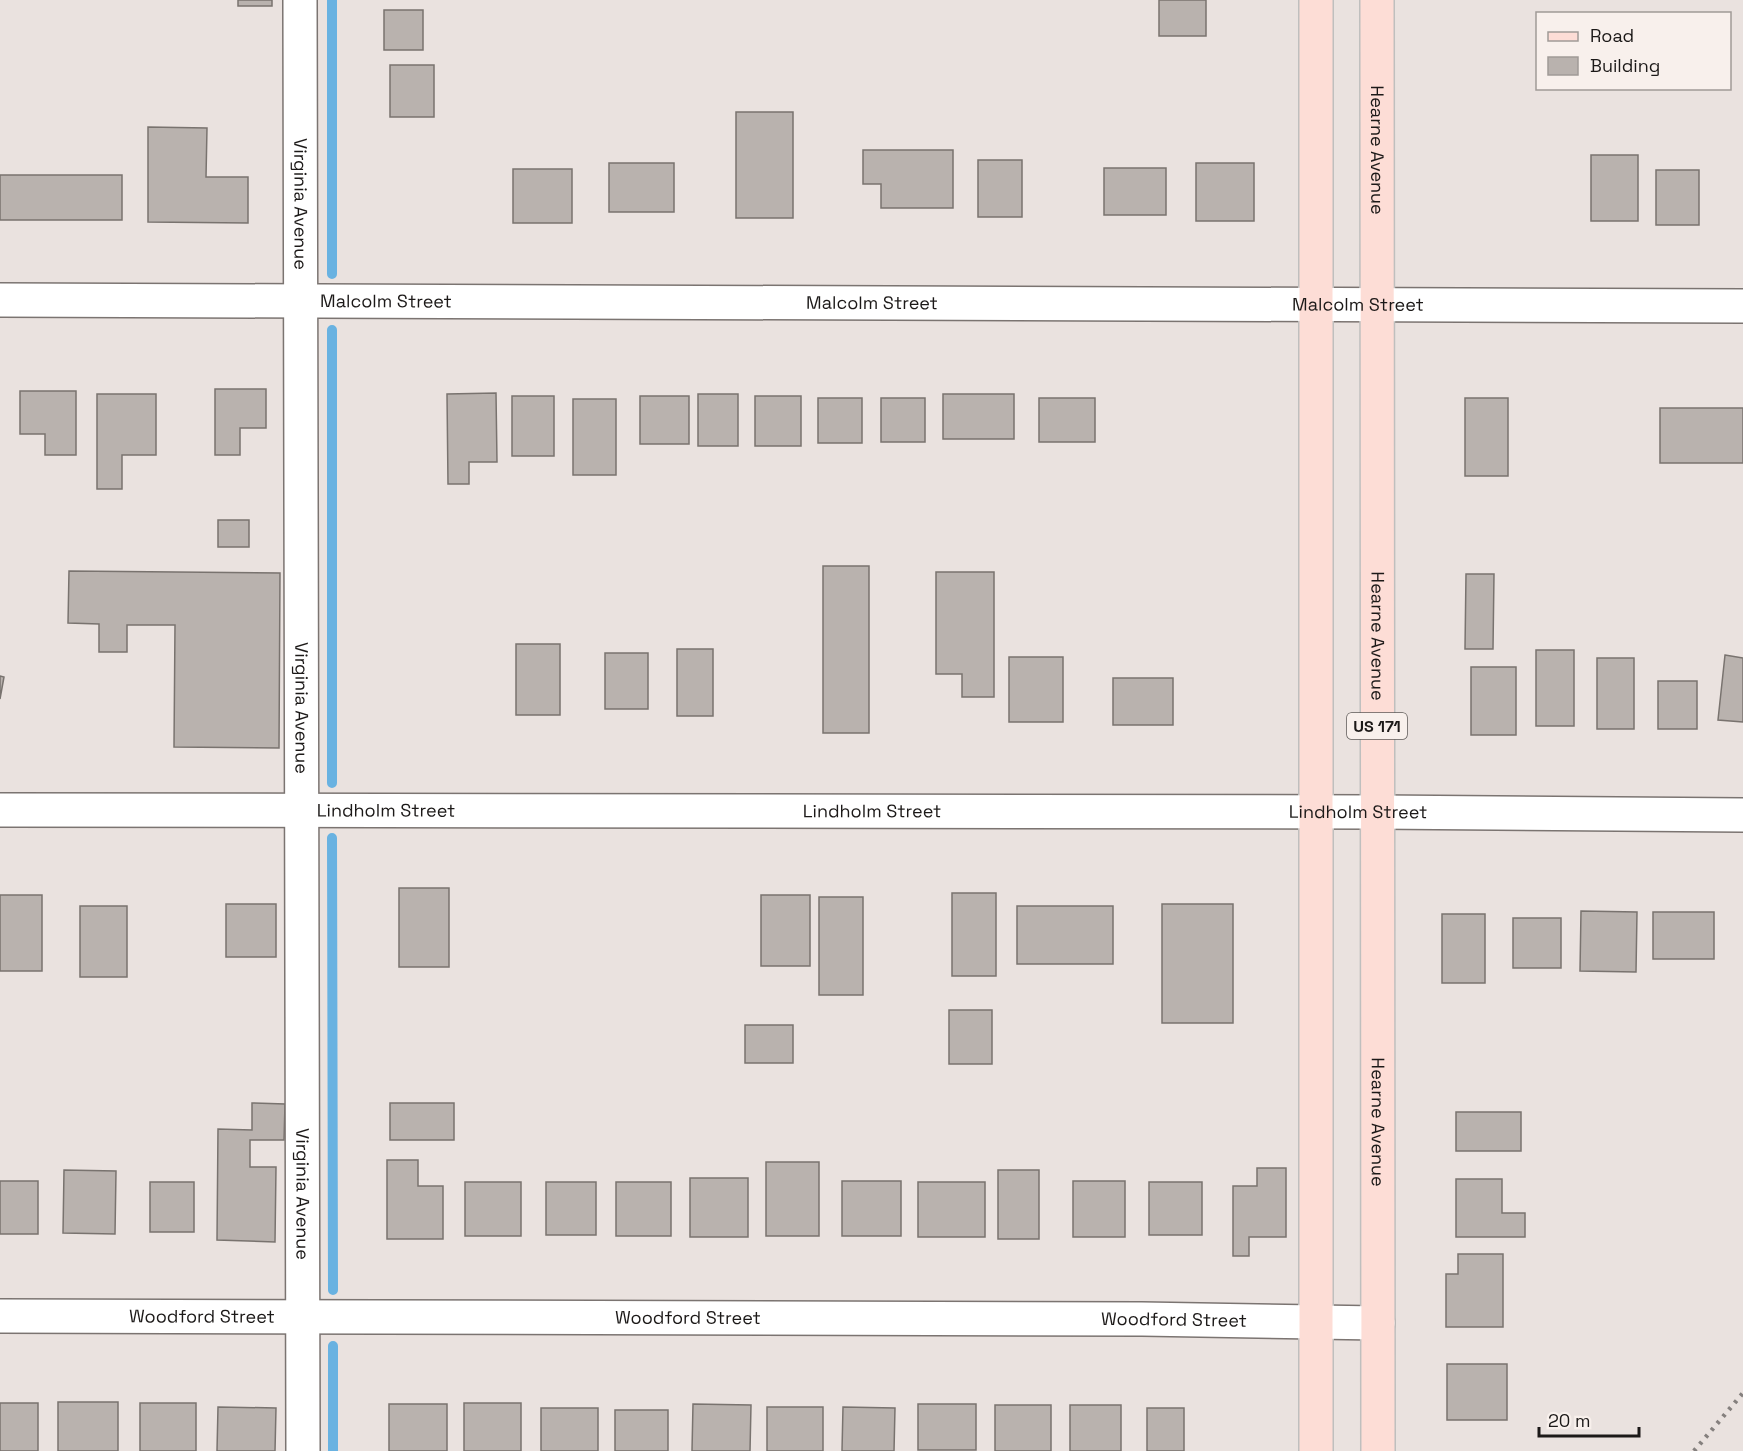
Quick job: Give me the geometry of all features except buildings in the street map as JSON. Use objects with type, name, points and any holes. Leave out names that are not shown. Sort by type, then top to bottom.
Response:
[{"type":"main road","points":[[1316,0],[1316,1451]]},
{"type":"main road","name":"Hearne Avenue","points":[[1377,0],[1378,1451]]},
{"type":"street","name":"Virginia Avenue","points":[[300,0],[303,1451]]},
{"type":"street","name":"Malcolm Street","points":[[0,300],[1743,306]]},
{"type":"street","name":"Lindholm Street","points":[[0,810],[1377,812],[1743,815]]},
{"type":"street","name":"Woodford Street","points":[[0,1316],[1142,1319],[1378,1323]]},
{"type":"waterway","points":[[332,0],[332,274]]},
{"type":"waterway","points":[[332,330],[332,783]]},
{"type":"waterway","points":[[332,838],[333,1290]]},
{"type":"waterway","points":[[333,1346],[333,1451]]},
{"type":"railway","points":[[1694,1451],[1743,1393]]}]
